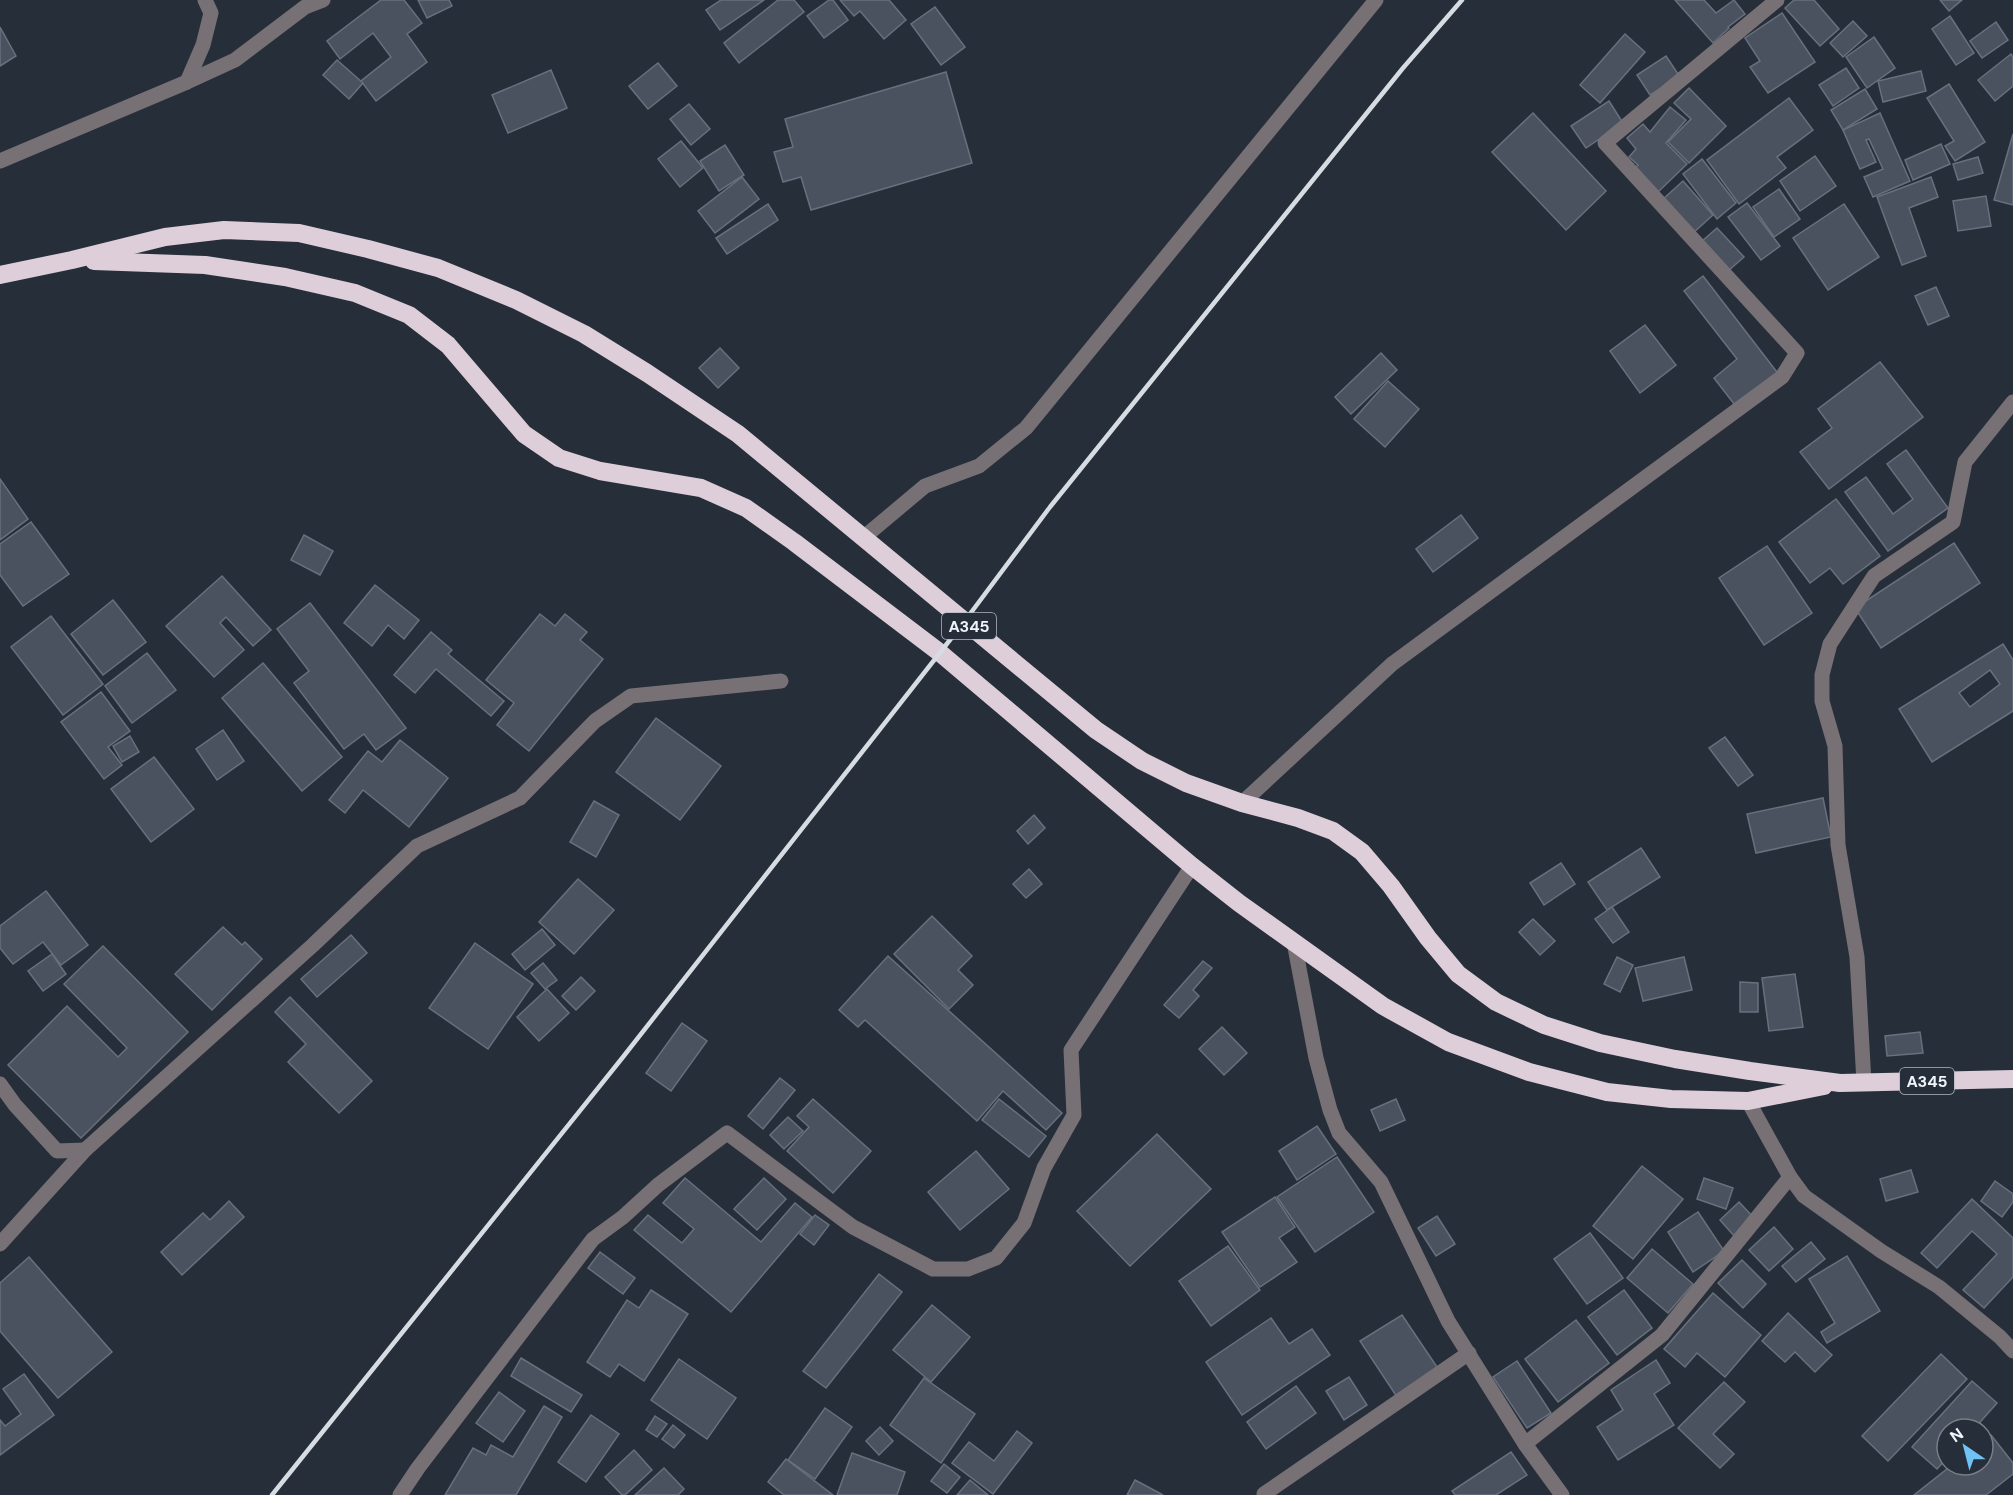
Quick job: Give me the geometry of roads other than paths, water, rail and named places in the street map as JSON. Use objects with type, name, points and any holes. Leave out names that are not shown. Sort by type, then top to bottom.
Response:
[{"type":"highway","name":"A345","points":[[0,275],[165,237],[224,231],[299,233],[438,268],[516,300],[584,334],[738,434],[1096,730],[1143,761],[1186,783],[1333,831],[1362,852],[1458,974],[1496,1002],[1544,1025],[1600,1043],[1675,1059],[1750,1071],[1840,1083],[2013,1079]]},
{"type":"highway","name":"A345","points":[[72,260],[205,265],[285,277],[355,292],[409,315],[448,345],[525,434],[559,458],[600,471],[701,488],[746,508],[795,542],[939,652],[1239,903],[1392,1011],[1448,1042],[1529,1072],[1607,1092],[1671,1099],[1748,1101],[1840,1083]]},
{"type":"street","points":[[187,82],[203,45],[211,13],[205,0]]},
{"type":"street","points":[[0,161],[235,60],[305,7],[323,0]]},
{"type":"street","points":[[863,538],[925,486],[979,465],[1026,428],[1376,0]]},
{"type":"street","points":[[1242,803],[1392,664],[1782,377],[1797,353],[1605,143],[1777,0]]},
{"type":"street","points":[[1863,1083],[1857,957],[1838,846],[1835,746],[1822,701],[1822,675],[1830,645],[1874,576],[1953,522],[1965,462],[2013,402]]},
{"type":"street","points":[[0,1244],[85,1150],[313,945],[417,846],[520,798],[595,721],[631,696],[781,681]]},
{"type":"street","points":[[400,1495],[418,1468],[593,1239],[623,1217],[658,1185],[727,1133],[853,1227],[933,1269],[968,1269],[996,1258],[1024,1223],[1044,1168],[1074,1115],[1071,1050],[1192,866]]},
{"type":"street","points":[[1294,942],[1316,1058],[1330,1110],[1339,1133],[1381,1182],[1448,1322],[1526,1444],[1562,1495]]},
{"type":"street","points":[[0,1084],[15,1105],[57,1151],[85,1150]]},
{"type":"street","points":[[1748,1101],[1790,1178],[1804,1196],[1881,1251],[1939,1287],[2000,1337],[2013,1351]]},
{"type":"street","points":[[1526,1444],[1662,1335],[1790,1178]]},
{"type":"street","points":[[1264,1494],[1468,1353]]},
{"type":"railway","points":[[272,1495],[623,1057],[964,622],[1050,507],[1403,68],[1462,0]]}]
